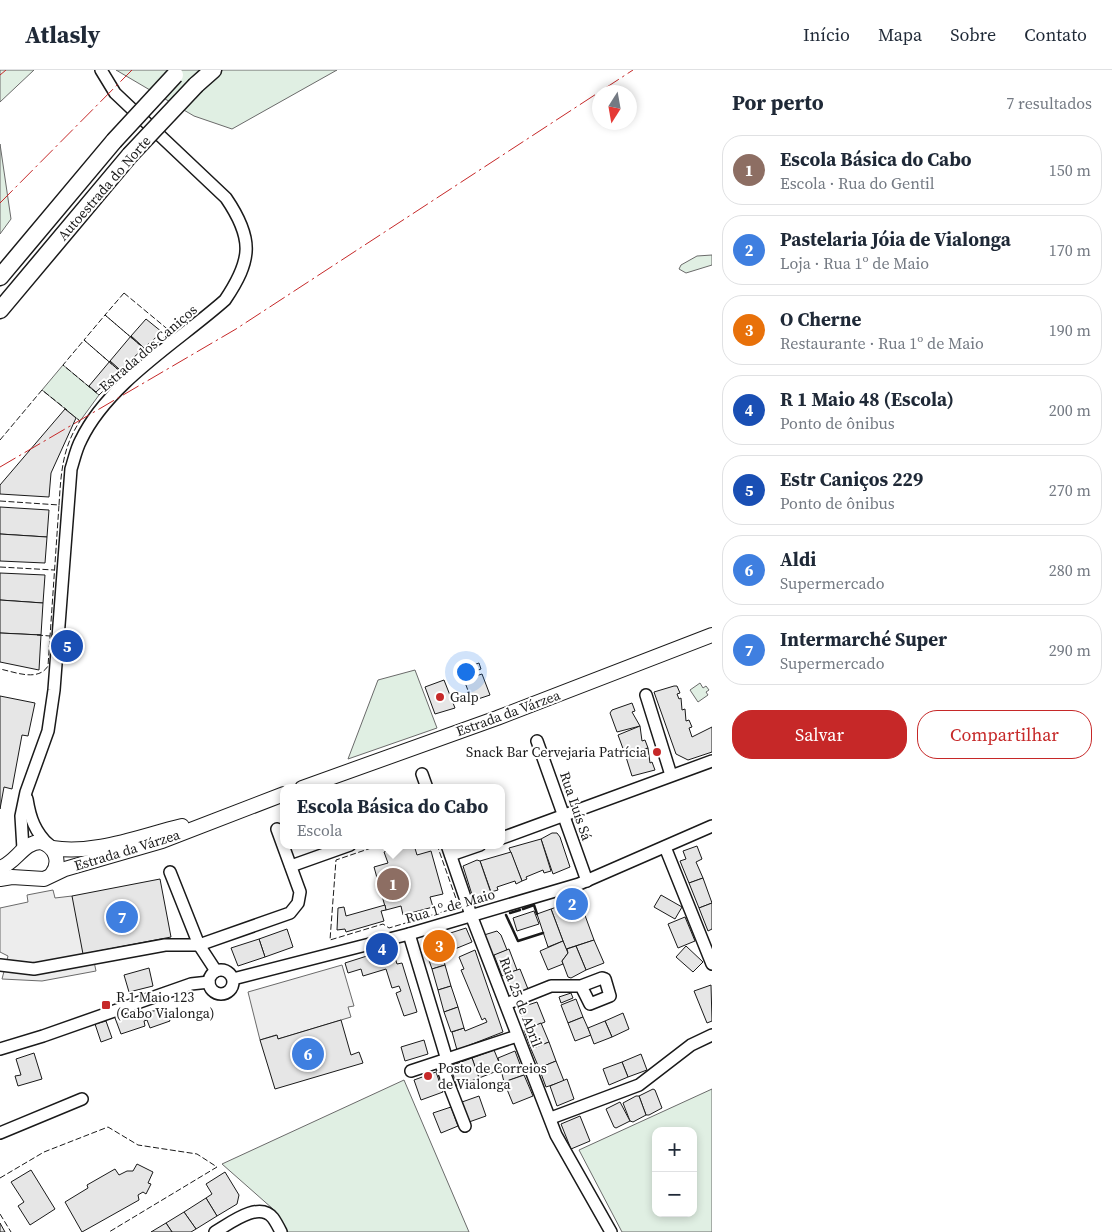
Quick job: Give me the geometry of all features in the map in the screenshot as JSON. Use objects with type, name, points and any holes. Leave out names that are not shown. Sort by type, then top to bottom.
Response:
[{"type":"highway","name":"Autoestrada do Norte","points":[[0,310],[130,155],[196,85],[213,70]]},
{"type":"highway","name":"Autoestrada do Norte","points":[[0,277],[114,141],[177,72]]},
{"type":"main road","name":"Estrada da Várzea","points":[[313,784],[506,714],[712,635]]},
{"type":"main road","name":"Estrada da Várzea","points":[[0,879],[44,879],[52,874],[162,842],[280,795]]},
{"type":"main road","name":"Estrada da Várzea","points":[[0,868],[36,842],[69,851],[86,850],[229,814]]},
{"type":"main road","name":"Estrada da Várzea","points":[[50,847],[57,863],[52,874]]},
{"type":"main road","points":[[22,852],[21,868],[31,878]]},
{"type":"street","name":"Estrada dos Caniços","points":[[22,852],[21,816],[26,792],[48,731],[53,698],[71,469],[81,440],[98,413],[118,390],[225,300],[238,281],[246,260],[245,235],[239,218],[226,198],[115,93],[101,70]]},
{"type":"street","points":[[646,695],[671,775]]},
{"type":"street","name":"Rua Luís Sá","points":[[537,741],[587,881]]},
{"type":"street","points":[[505,837],[712,761]]},
{"type":"street","points":[[422,774],[426,784]]},
{"type":"street","points":[[26,792],[31,819],[38,835],[50,847]]},
{"type":"street","name":"Rua 1º de Maio","points":[[233,979],[409,934],[587,881],[712,826]]},
{"type":"street","points":[[277,829],[280,837]]},
{"type":"street","points":[[665,847],[712,964]]},
{"type":"street","points":[[0,965],[34,969],[165,945],[199,945],[292,911],[300,896],[285,849]]},
{"type":"street","points":[[291,866],[339,849]]},
{"type":"street","name":"Rua 25 de Abril","points":[[449,850],[471,915],[556,1135],[611,1232]]},
{"type":"street","points":[[170,872],[199,945],[216,971]]},
{"type":"street","points":[[409,934],[443,1061],[464,1126]]},
{"type":"street","points":[[216,971],[227,971],[233,979],[230,990],[224,994],[214,992],[209,982],[211,975],[216,971]]},
{"type":"street","points":[[0,1048],[43,1036],[190,984],[209,982]]},
{"type":"street","points":[[506,1004],[551,986],[581,986]]},
{"type":"street","points":[[551,1118],[631,1090],[691,1045],[712,1035]]},
{"type":"street","points":[[412,1071],[517,1036]]},
{"type":"street","points":[[2,1128],[82,1099]]},
{"type":"street","points":[[215,1232],[244,1215],[256,1212],[273,1217],[281,1232]]},
{"type":"green space","points":[[0,70],[34,70],[0,102]]},
{"type":"green space","points":[[116,70],[337,70],[232,129],[194,116]]},
{"type":"green space","points":[[0,144],[11,219],[0,234]]},
{"type":"green space","points":[[712,255],[712,265],[686,273],[679,269],[681,265],[697,256]]},
{"type":"green space","points":[[63,365],[99,395],[80,421],[42,390]]},
{"type":"green space","points":[[415,670],[437,728],[348,759],[378,680]]},
{"type":"green space","points":[[700,683],[703,688],[706,686],[709,690],[706,692],[708,695],[698,702],[690,690]]},
{"type":"green space","points":[[404,1080],[469,1232],[288,1232],[273,1209],[222,1164]]},
{"type":"green space","points":[[712,1089],[712,1232],[622,1232],[579,1150]]},
{"type":"shaded area","points":[[53,890],[55,898],[72,896],[92,952],[96,971],[42,981],[2,979],[8,956],[0,952],[0,908],[28,902],[27,895]]},
{"type":"shaded area","points":[[342,965],[354,1006],[348,1007],[351,1017],[278,1039],[276,1035],[260,1040],[248,992]]},
{"type":"building","points":[[146,319],[162,332],[144,348],[131,336]]},
{"type":"building","points":[[131,336],[144,348],[120,370],[110,361]]},
{"type":"building","points":[[110,361],[120,370],[96,392],[89,386]]},
{"type":"building","points":[[65,409],[76,418],[51,473],[49,497],[0,494],[0,485]]},
{"type":"building","points":[[0,507],[49,510],[47,537],[0,534]]},
{"type":"building","points":[[0,534],[47,537],[45,563],[0,561]]},
{"type":"building","points":[[0,573],[45,575],[43,603],[0,600]]},
{"type":"building","points":[[0,600],[43,603],[41,635],[0,633]]},
{"type":"building","points":[[0,633],[41,635],[39,670],[0,662]]},
{"type":"building","points":[[479,663],[481,669],[465,675],[462,669]]},
{"type":"building","points":[[482,674],[490,695],[472,701],[464,680]]},
{"type":"building","points":[[444,680],[455,708],[435,714],[425,687]]},
{"type":"building","points":[[677,686],[680,693],[677,694],[679,699],[681,698],[682,710],[685,709],[686,721],[689,720],[692,727],[689,728],[692,737],[712,727],[712,752],[688,760],[676,754],[654,692]]},
{"type":"building","points":[[0,696],[35,703],[28,736],[22,735],[12,789],[4,787],[0,809]]},
{"type":"building","points":[[632,703],[635,711],[632,712],[640,726],[617,732],[610,713],[612,710]]},
{"type":"building","points":[[640,726],[642,741],[645,740],[648,748],[625,754],[618,735]]},
{"type":"building","points":[[648,748],[650,763],[652,762],[655,770],[632,776],[626,757]]},
{"type":"building","points":[[552,833],[557,833],[560,837],[570,867],[553,874],[541,839]]},
{"type":"building","points":[[541,839],[551,871],[544,873],[543,870],[526,877],[527,879],[522,881],[509,848]]},
{"type":"building","points":[[697,846],[702,859],[696,862],[703,878],[689,883],[680,861],[686,859],[683,851]]},
{"type":"building","points":[[393,849],[415,849],[417,855],[431,851],[443,894],[430,897],[433,907],[403,915],[401,906],[386,910],[374,867],[388,863],[384,852]]},
{"type":"building","points":[[511,852],[522,881],[516,884],[515,881],[497,887],[498,890],[491,892],[480,861]]},
{"type":"building","points":[[477,860],[480,861],[492,896],[474,901],[463,866]]},
{"type":"building","points":[[703,878],[712,903],[699,908],[689,883]]},
{"type":"building","points":[[160,879],[171,937],[83,954],[72,896]]},
{"type":"building","points":[[661,895],[682,907],[675,919],[654,907]]},
{"type":"building","points":[[579,899],[594,940],[566,949],[551,909]]},
{"type":"building","points":[[712,903],[712,929],[708,931],[699,908]]},
{"type":"building","points":[[385,905],[386,910],[381,911],[384,921],[346,932],[345,929],[337,930],[338,908],[344,907],[346,916]]},
{"type":"building","points":[[551,909],[563,941],[548,947],[537,914]]},
{"type":"building","points":[[534,911],[539,924],[517,931],[513,918]]},
{"type":"building","points":[[685,917],[695,941],[678,948],[668,924]]},
{"type":"building","points":[[466,928],[472,942],[445,953],[438,937]]},
{"type":"building","points":[[287,929],[293,947],[265,957],[259,939]]},
{"type":"building","points":[[497,931],[501,935],[507,950],[493,956],[484,935]]},
{"type":"building","points":[[259,939],[265,957],[238,966],[231,948]]},
{"type":"building","points":[[594,940],[604,963],[586,970],[576,946]]},
{"type":"building","points":[[563,941],[568,953],[562,961],[563,964],[548,970],[540,951]]},
{"type":"building","points":[[441,942],[446,956],[443,957],[445,965],[432,969],[425,949]]},
{"type":"building","points":[[576,946],[586,970],[571,978],[568,977],[562,961],[568,953],[567,949]]},
{"type":"building","points":[[686,946],[703,962],[693,972],[676,957]]},
{"type":"building","points":[[392,948],[397,964],[402,963],[417,1012],[404,1016],[396,993],[401,991],[399,986],[392,988],[386,969],[363,976],[361,969],[348,973],[345,963]]},
{"type":"building","points":[[509,949],[517,970],[502,976],[494,955]]},
{"type":"building","points":[[475,950],[503,1032],[457,1050],[452,1032],[464,1028],[465,1031],[487,1022],[485,1018],[482,1020],[461,970],[464,969],[459,957]]},
{"type":"building","points":[[445,965],[451,986],[438,990],[432,969]]},
{"type":"building","points":[[149,968],[153,986],[129,992],[124,975]]},
{"type":"building","points":[[520,969],[528,989],[514,995],[505,974]]},
{"type":"building","points":[[711,985],[712,1021],[707,1023],[694,991]]},
{"type":"building","points":[[451,986],[458,1007],[444,1012],[438,990]]},
{"type":"building","points":[[571,993],[573,998],[561,1003],[559,997]]},
{"type":"building","points":[[576,999],[583,1017],[568,1023],[561,1005]]},
{"type":"building","points":[[537,1002],[545,1022],[527,1029],[519,1008]]},
{"type":"building","points":[[458,1007],[464,1028],[451,1032],[444,1012]]},
{"type":"building","points":[[139,1009],[142,1017],[148,1015],[147,1012],[165,1009],[170,1021],[150,1028],[147,1020],[144,1021],[145,1026],[121,1034],[115,1018]]},
{"type":"building","points":[[623,1013],[629,1029],[612,1037],[605,1021]]},
{"type":"building","points":[[583,1017],[591,1035],[575,1041],[568,1023]]},
{"type":"building","points":[[341,1020],[351,1055],[359,1052],[363,1063],[275,1089],[260,1040],[277,1035],[278,1039]]},
{"type":"building","points":[[106,1021],[112,1038],[101,1042],[95,1024]]},
{"type":"building","points":[[605,1021],[612,1037],[594,1044],[588,1028]]},
{"type":"building","points":[[541,1023],[549,1042],[531,1049],[524,1030]]},
{"type":"building","points":[[424,1040],[428,1054],[405,1061],[401,1047]]},
{"type":"building","points":[[549,1042],[556,1061],[539,1068],[531,1049]]},
{"type":"building","points":[[494,1050],[501,1067],[497,1071],[479,1078],[472,1058]]},
{"type":"building","points":[[515,1051],[524,1075],[504,1082],[498,1058]]},
{"type":"building","points":[[34,1053],[42,1079],[18,1086],[15,1076],[21,1075],[16,1059]]},
{"type":"building","points":[[641,1054],[647,1070],[628,1077],[622,1062]]},
{"type":"building","points":[[472,1058],[479,1078],[457,1086],[450,1066]]},
{"type":"building","points":[[556,1061],[564,1081],[546,1087],[539,1068]]},
{"type":"building","points":[[622,1062],[628,1077],[609,1085],[603,1069]]},
{"type":"building","points":[[436,1072],[443,1092],[421,1100],[414,1080]]},
{"type":"building","points":[[524,1075],[533,1096],[513,1104],[504,1082]]},
{"type":"building","points":[[567,1079],[574,1099],[557,1106],[550,1086]]},
{"type":"building","points":[[653,1089],[662,1108],[646,1115],[639,1096]]},
{"type":"building","points":[[479,1096],[486,1116],[469,1122],[462,1102]]},
{"type":"building","points":[[639,1096],[646,1115],[633,1122],[630,1121],[623,1103]]},
{"type":"building","points":[[620,1102],[630,1121],[616,1128],[606,1109]]},
{"type":"building","points":[[451,1107],[458,1126],[441,1133],[433,1113]]},
{"type":"building","points":[[580,1116],[590,1141],[571,1149],[561,1124]]},
{"type":"building","points":[[137,1164],[153,1172],[148,1183],[151,1184],[146,1194],[143,1192],[138,1195],[139,1200],[82,1232],[65,1202],[88,1188],[87,1185],[115,1169],[119,1175],[127,1171],[133,1171]]},
{"type":"building","points":[[31,1170],[55,1209],[30,1225],[18,1206],[24,1202],[11,1182]]},
{"type":"building","points":[[225,1172],[239,1195],[237,1204],[217,1216],[206,1198],[212,1194],[206,1184]]},
{"type":"building","points":[[206,1198],[217,1216],[196,1229],[184,1212]]},
{"type":"building","points":[[184,1212],[196,1229],[191,1232],[172,1232],[166,1223]]},
{"type":"building","points":[[0,1223],[5,1232],[0,1232]]},
{"type":"building","points":[[166,1223],[172,1232],[151,1232]]},
{"type":"fence","points":[[124,293],[171,332],[147,351],[105,315],[124,293]]},
{"type":"fence","points":[[105,315],[147,351],[122,373],[84,340],[105,315]]},
{"type":"fence","points":[[84,340],[122,373],[99,395],[63,365],[84,340]]},
{"type":"fence","points":[[0,440],[42,390],[67,410]]},
{"type":"fence","points":[[59,505],[66,451],[69,441],[80,421],[75,417]]},
{"type":"fence","points":[[0,501],[59,505],[48,666],[44,671],[32,675],[0,669]]},
{"type":"fence","points":[[0,567],[54,570]]},
{"type":"fence","points":[[37,635],[50,636]]},
{"type":"fence","points":[[368,849],[336,860],[330,940],[383,924],[389,928],[459,907],[438,849]]},
{"type":"fence","points":[[0,1178],[44,1152],[108,1127],[138,1145],[197,1154],[217,1167],[109,1232]]},
{"type":"fence","points":[[0,1214],[11,1232]]},
{"type":"wall","points":[[523,909],[534,905],[537,914]]},
{"type":"wall","points":[[510,913],[520,910]]},
{"type":"wall","points":[[506,915],[518,941],[543,933]]},
{"type":"power","points":[[0,75],[6,70]]},
{"type":"power","points":[[0,203],[132,70]]},
{"type":"power","points":[[0,467],[236,329],[633,70]]},
{"type":"place","name":"Estr Caniços 229","points":[[67,646]]},
{"type":"place","name":"Galp","points":[[440,697]]},
{"type":"place","name":"Snack Bar Cervejaria Patrícia","points":[[657,752]]},
{"type":"place","name":"Escola Básica do Cabo","points":[[393,884]]},
{"type":"place","name":"Pastelaria Jóia de Vialonga","points":[[572,904]]},
{"type":"place","name":"Intermarché Super","points":[[122,917]]},
{"type":"place","name":"O Cherne","points":[[439,946]]},
{"type":"place","name":"R 1 Maio 48 (Escola)","points":[[382,949]]},
{"type":"place","name":"R 1 Maio 123 (Cabo Vialonga)","points":[[106,1005]]},
{"type":"place","name":"Aldi","points":[[308,1054]]},
{"type":"place","name":"Posto de Correios de Vialonga","points":[[428,1076]]}]
